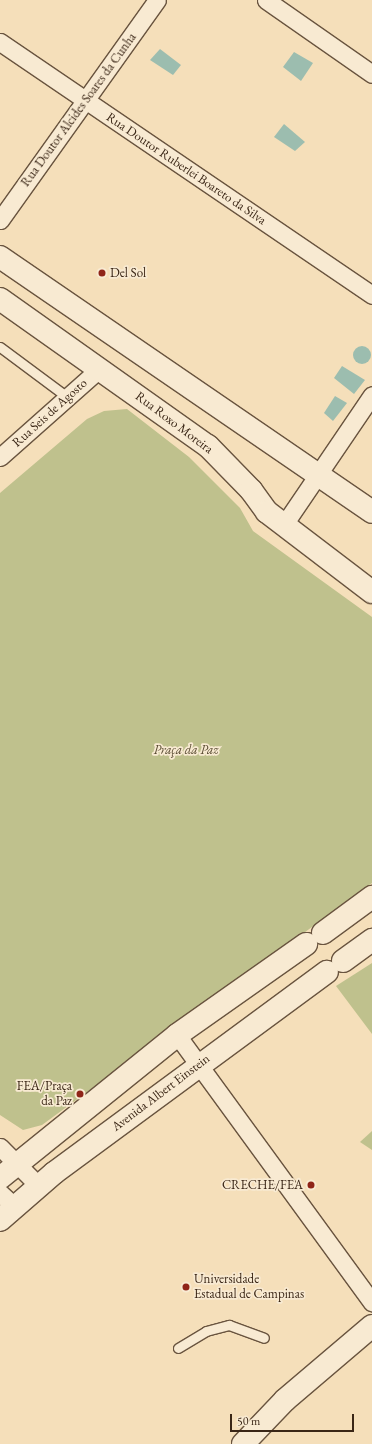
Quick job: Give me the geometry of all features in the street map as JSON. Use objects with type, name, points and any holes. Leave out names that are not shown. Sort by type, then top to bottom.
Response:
[{"type":"street","name":"Rua Doutor Alcides Soares da Cunha","points":[[0,220],[157,0]]},
{"type":"street","points":[[266,0],[372,74]]},
{"type":"street","name":"Rua Doutor Ruberlei Boareto da Silva","points":[[0,42],[372,295]]},
{"type":"street","points":[[0,257],[319,473],[372,512]]},
{"type":"street","name":"Rua Roxo Moreira","points":[[0,299],[208,446],[283,526],[372,592]]},
{"type":"street","name":"Rua Seis de Agosto","points":[[0,457],[99,369]]},
{"type":"street","points":[[283,526],[372,395]]},
{"type":"street","points":[[0,1178],[178,1035],[372,897]]},
{"type":"street","name":"Avenida Albert Einstein","points":[[5,1206],[39,1186],[199,1065],[372,940]]},
{"type":"street","points":[[178,1035],[372,1302]]},
{"type":"street","points":[[0,1147],[39,1186]]},
{"type":"street","points":[[243,1444],[285,1400],[372,1326]]},
{"type":"lane","points":[[0,347],[67,397]]},
{"type":"lane","points":[[178,1348],[206,1331],[229,1325],[264,1338]]},
{"type":"green space","name":"Praça da Paz","points":[[127,409],[189,457],[240,508],[253,531],[372,617],[372,883],[42,1125],[23,1130],[0,1115],[0,493],[87,419],[104,411]]},
{"type":"green space","points":[[372,963],[372,1034],[336,986]]},
{"type":"green space","points":[[372,1131],[372,1150],[360,1142]]},
{"type":"shaded area","points":[[160,49],[181,65],[173,75],[150,60]]},
{"type":"shaded area","points":[[294,52],[313,63],[301,81],[283,67]]},
{"type":"shaded area","points":[[284,124],[305,142],[295,151],[274,137]]},
{"type":"shaded area","points":[[362,346],[368,349],[371,355],[368,361],[362,364],[356,361],[353,355],[356,349]]},
{"type":"shaded area","points":[[342,366],[365,380],[354,394],[334,378]]},
{"type":"shaded area","points":[[335,396],[347,403],[333,421],[324,413]]},
{"type":"place","name":"Del Sol","points":[[102,273]]},
{"type":"place","name":"FEA/Praça da Paz","points":[[80,1094]]},
{"type":"place","name":"CRECHE/FEA","points":[[311,1185]]},
{"type":"place","name":"Universidade Estadual de Campinas","points":[[186,1287]]}]
